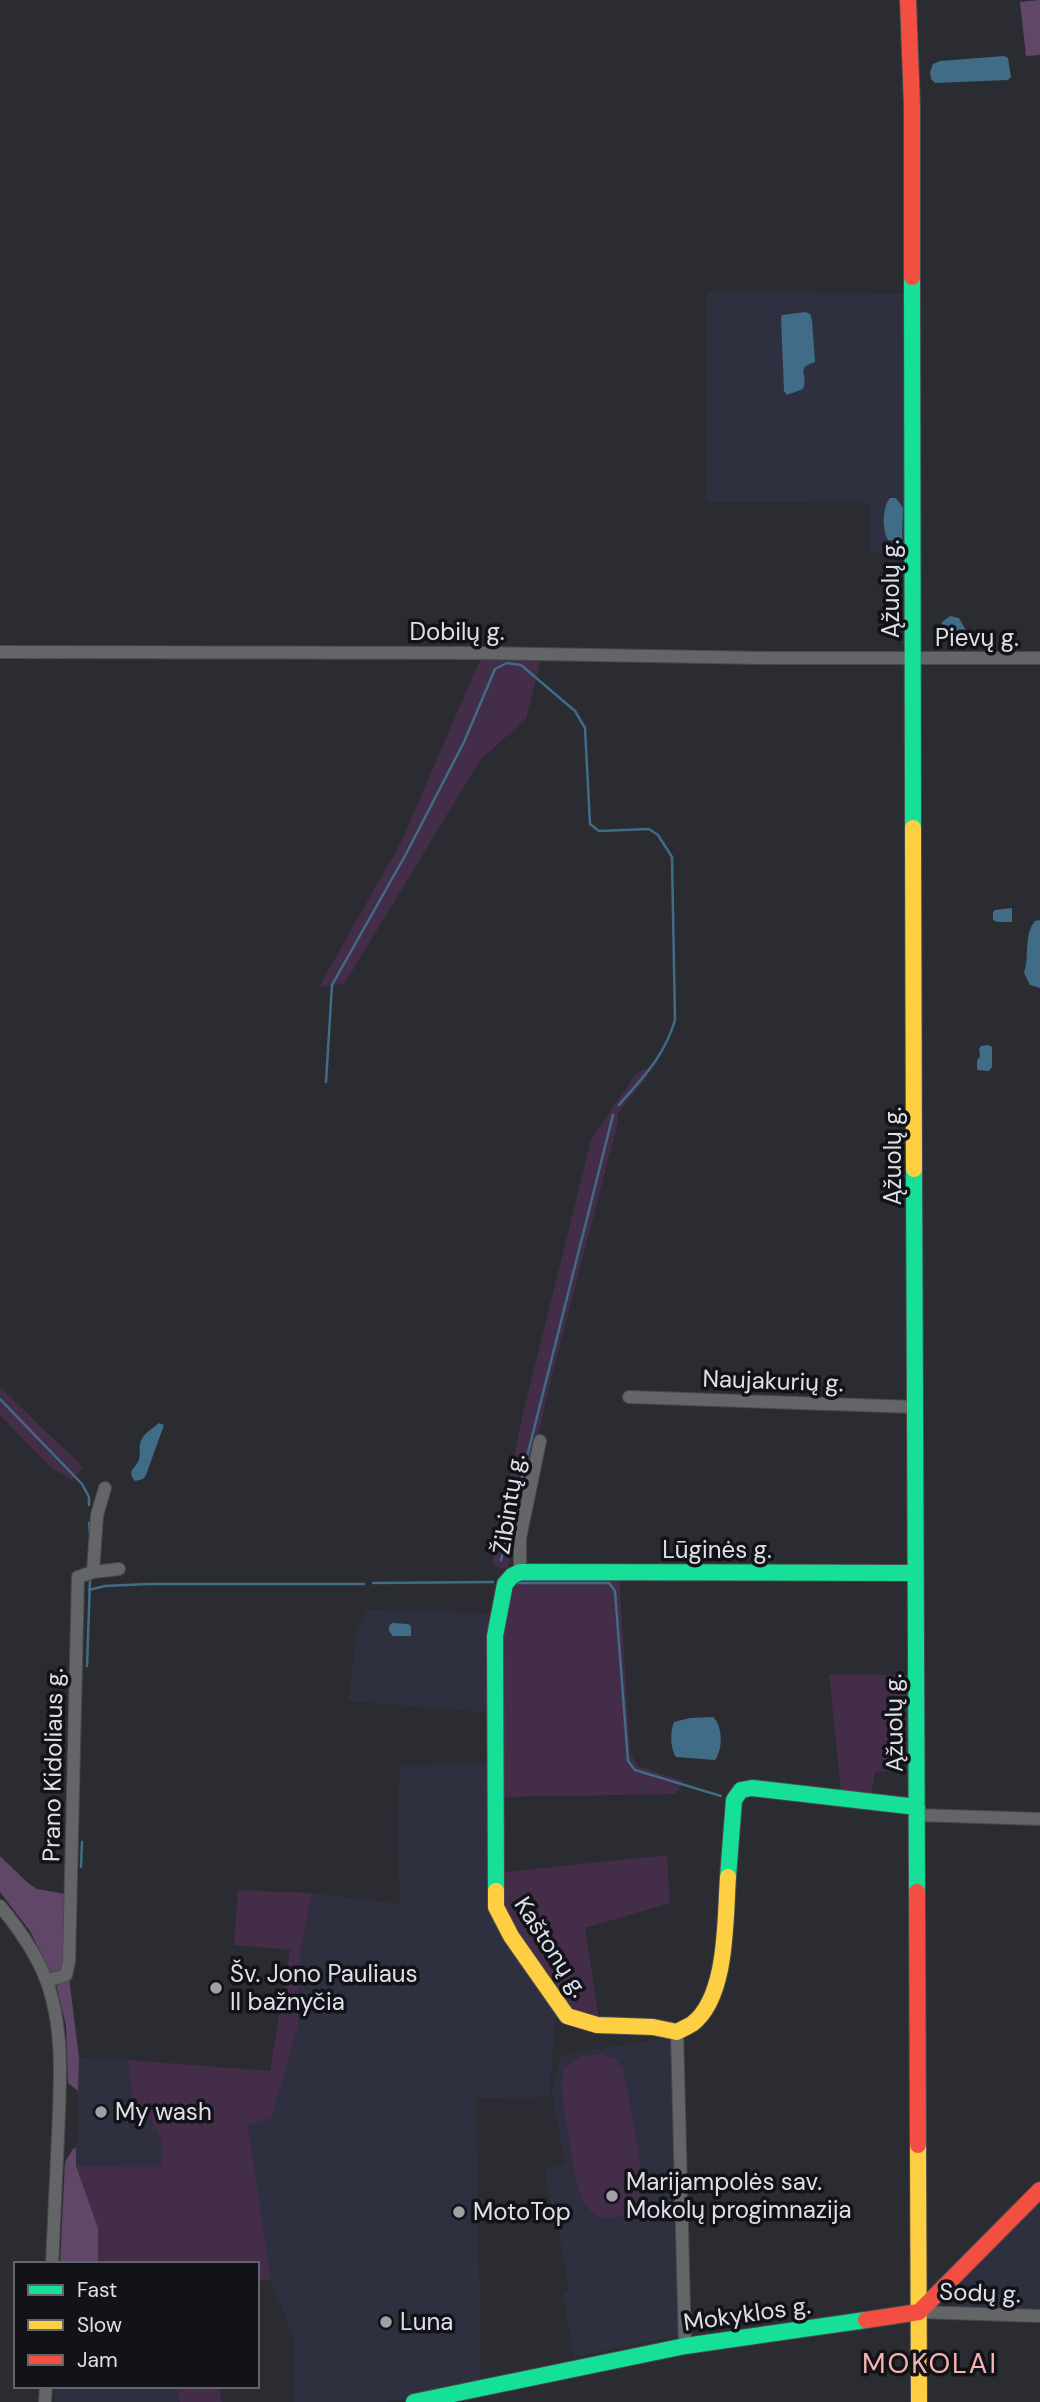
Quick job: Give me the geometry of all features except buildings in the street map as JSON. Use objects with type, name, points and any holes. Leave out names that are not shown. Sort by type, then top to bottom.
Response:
[{"type":"street","name":"Ąžuolų g.","points":[[908,0],[912,106],[919,2402]]},
{"type":"street","name":"Dobilų g.","points":[[0,652],[495,653],[914,659]]},
{"type":"street","name":"Pievų g.","points":[[914,659],[1040,658]]},
{"type":"street","name":"Naujakurių g.","points":[[629,1397],[916,1407]]},
{"type":"street","name":"Žibintų g.","points":[[520,1572],[520,1538],[540,1441]]},
{"type":"street","points":[[105,1488],[97,1515],[93,1573],[119,1569]]},
{"type":"street","name":"Lūginės g.","points":[[520,1572],[915,1573]]},
{"type":"street","name":"Kaštonų g.","points":[[520,1572],[505,1584],[495,1636],[496,1907],[511,1936],[566,2016],[600,2026],[652,2027],[677,2032]]},
{"type":"street","name":"Prano Kidoliaus g.","points":[[47,1981],[66,1975],[69,1962],[78,1577],[93,1573]]},
{"type":"street","points":[[685,2346],[677,2032],[693,2023],[704,2010],[717,1984],[724,1935],[734,1800],[741,1790],[752,1788],[917,1811],[1040,1819]]},
{"type":"street","points":[[0,1906],[34,1954],[47,1981],[55,2016],[60,2052],[52,2262]]},
{"type":"street","points":[[919,2312],[1040,2189]]},
{"type":"street","name":"Sodų g.","points":[[919,2312],[1040,2316]]},
{"type":"street","name":"Mokyklos g.","points":[[414,2402],[685,2346],[919,2312]]},
{"type":"shaded area","points":[[1040,0],[1040,55],[1026,56],[1020,2]]},
{"type":"shaded area","points":[[707,291],[909,294],[914,555],[869,552],[869,503],[707,502]]},
{"type":"shaded area","points":[[483,653],[542,654],[526,719],[480,760],[345,983],[319,987],[402,840]]},
{"type":"shaded area","points":[[645,1068],[648,1076],[618,1113],[618,1122],[551,1379],[509,1563],[506,1569],[497,1567],[492,1563],[522,1418],[591,1140],[635,1075]]},
{"type":"shaded area","points":[[0,1387],[83,1467],[72,1480],[51,1468],[0,1415]]},
{"type":"shaded area","points":[[619,1573],[630,1753],[638,1766],[683,1781],[676,1794],[504,1797],[505,1872],[667,1855],[670,1903],[585,1928],[600,2026],[578,2021],[496,1907],[495,1800],[505,1584],[512,1576]]},
{"type":"shaded area","points":[[367,1610],[499,1614],[495,1713],[348,1701],[357,1632]]},
{"type":"shaded area","points":[[829,1674],[908,1675],[911,1769],[875,1772],[871,1796],[841,1793]]},
{"type":"shaded area","points":[[495,1764],[494,1885],[557,2002],[549,2097],[476,2098],[481,2379],[473,2385],[388,2402],[294,2402],[293,2335],[271,2280],[248,2124],[272,2117],[298,2025],[300,1953],[312,1893],[400,1904],[397,1829],[400,1765]]},
{"type":"shaded area","points":[[0,1856],[37,1889],[71,1895],[69,1977],[79,2058],[78,2091],[68,2083],[66,2026],[56,1984],[30,1931],[0,1892]]},
{"type":"shaded area","points":[[238,1890],[312,1893],[300,1953],[298,2025],[272,2118],[248,2125],[271,2280],[259,2281],[259,2262],[98,2262],[98,2228],[76,2166],[161,2167],[161,2139],[144,2108],[133,2106],[128,2060],[270,2071],[290,1950],[234,1945]]},
{"type":"shaded area","name":"Marijampolės sav. Mokolų progimnazija","points":[[671,2037],[679,2336],[574,2357],[563,2294],[569,2292],[545,2169],[565,2165],[552,2093],[562,2055]]},
{"type":"shaded area","points":[[602,2054],[617,2060],[624,2073],[650,2215],[641,2216],[639,2204],[620,2215],[606,2218],[595,2214],[586,2205],[580,2192],[564,2106],[564,2068],[581,2056]]},
{"type":"shaded area","points":[[79,2058],[128,2060],[133,2106],[144,2108],[161,2139],[161,2167],[76,2166]]},
{"type":"shaded area","points":[[76,2148],[76,2166],[98,2228],[98,2262],[60,2262],[65,2162]]},
{"type":"shaded area","points":[[1040,2198],[1040,2309],[959,2309],[948,2296]]},
{"type":"shaded area","points":[[55,2388],[176,2388],[179,2402],[54,2402]]},
{"type":"shaded area","points":[[176,2388],[220,2388],[221,2402],[180,2402]]},
{"type":"water","points":[[1004,56],[1008,58],[1011,77],[1008,80],[935,83],[931,79],[933,64],[940,61]]},
{"type":"water","points":[[806,312],[812,320],[815,362],[804,369],[803,389],[787,395],[784,391],[781,318],[782,315]]},
{"type":"water","points":[[890,498],[896,498],[903,508],[902,539],[899,541],[888,540],[885,530],[884,513]]},
{"type":"water","points":[[950,616],[959,618],[966,634],[966,644],[951,645],[943,639],[942,622]]},
{"type":"water","points":[[1012,908],[1012,922],[993,920],[995,910]]},
{"type":"water","points":[[1040,920],[1040,988],[1030,985],[1024,973],[1029,933],[1035,921]]},
{"type":"water","points":[[988,1045],[992,1047],[992,1067],[989,1071],[977,1070],[979,1049]]},
{"type":"water","points":[[159,1423],[164,1425],[146,1475],[135,1481],[131,1473],[139,1460],[141,1440]]},
{"type":"water","points":[[392,1623],[411,1626],[411,1636],[393,1636],[389,1631]]},
{"type":"water","points":[[713,1717],[719,1726],[721,1738],[715,1760],[676,1757],[671,1740],[674,1722]]},
{"type":"waterway","points":[[326,1082],[332,985],[406,854],[464,742],[495,669],[507,663],[521,665],[575,711],[585,728],[590,824],[599,831],[649,829],[658,835],[672,857],[675,1020],[659,1056],[619,1105]]},
{"type":"waterway","points":[[501,1560],[613,1115]]},
{"type":"waterway","points":[[0,1399],[82,1484],[89,1497],[89,1505]]},
{"type":"waterway","points":[[89,1523],[90,1534]]},
{"type":"waterway","points":[[87,1666],[90,1581]]},
{"type":"waterway","points":[[373,1583],[493,1582]]},
{"type":"waterway","points":[[516,1583],[609,1583],[615,1591],[628,1761],[635,1770],[721,1796]]},
{"type":"waterway","points":[[89,1590],[105,1586],[148,1584],[364,1584]]},
{"type":"waterway","points":[[81,1867],[82,1842]]},
{"type":"traffic: fast","points":[[912,277],[913,828]]},
{"type":"traffic: fast","points":[[914,1169],[917,1892]]},
{"type":"traffic: fast","points":[[496,1891],[495,1636],[505,1584],[512,1576],[520,1572],[915,1573]]},
{"type":"traffic: fast","points":[[728,1877],[734,1800],[741,1790],[752,1788],[917,1807]]},
{"type":"traffic: fast","points":[[414,2402],[685,2346],[866,2320]]},
{"type":"traffic: slow","points":[[913,828],[914,1169]]},
{"type":"traffic: slow","points":[[496,1891],[496,1907],[511,1936],[567,2016],[597,2025],[653,2027],[677,2032],[692,2024],[704,2012],[712,1995],[725,1934],[728,1877]]},
{"type":"traffic: slow","points":[[918,2145],[919,2402]]},
{"type":"traffic: jam","points":[[908,0],[912,106],[912,277]]},
{"type":"traffic: jam","points":[[917,1892],[918,2145]]},
{"type":"traffic: jam","points":[[866,2320],[919,2312],[1040,2190]]},
{"type":"place","name":"Šv. Jono Pauliaus II bažnyčia","points":[[216,1988]]},
{"type":"place","name":"My wash","points":[[101,2112]]},
{"type":"place","name":"Marijampolės sav. Mokolų progimnazija","points":[[612,2196]]},
{"type":"place","name":"MotoTop","points":[[459,2212]]},
{"type":"place","name":"Luna","points":[[386,2322]]},
{"type":"district","name":"MOKOLAI","points":[[930,2363]]}]
